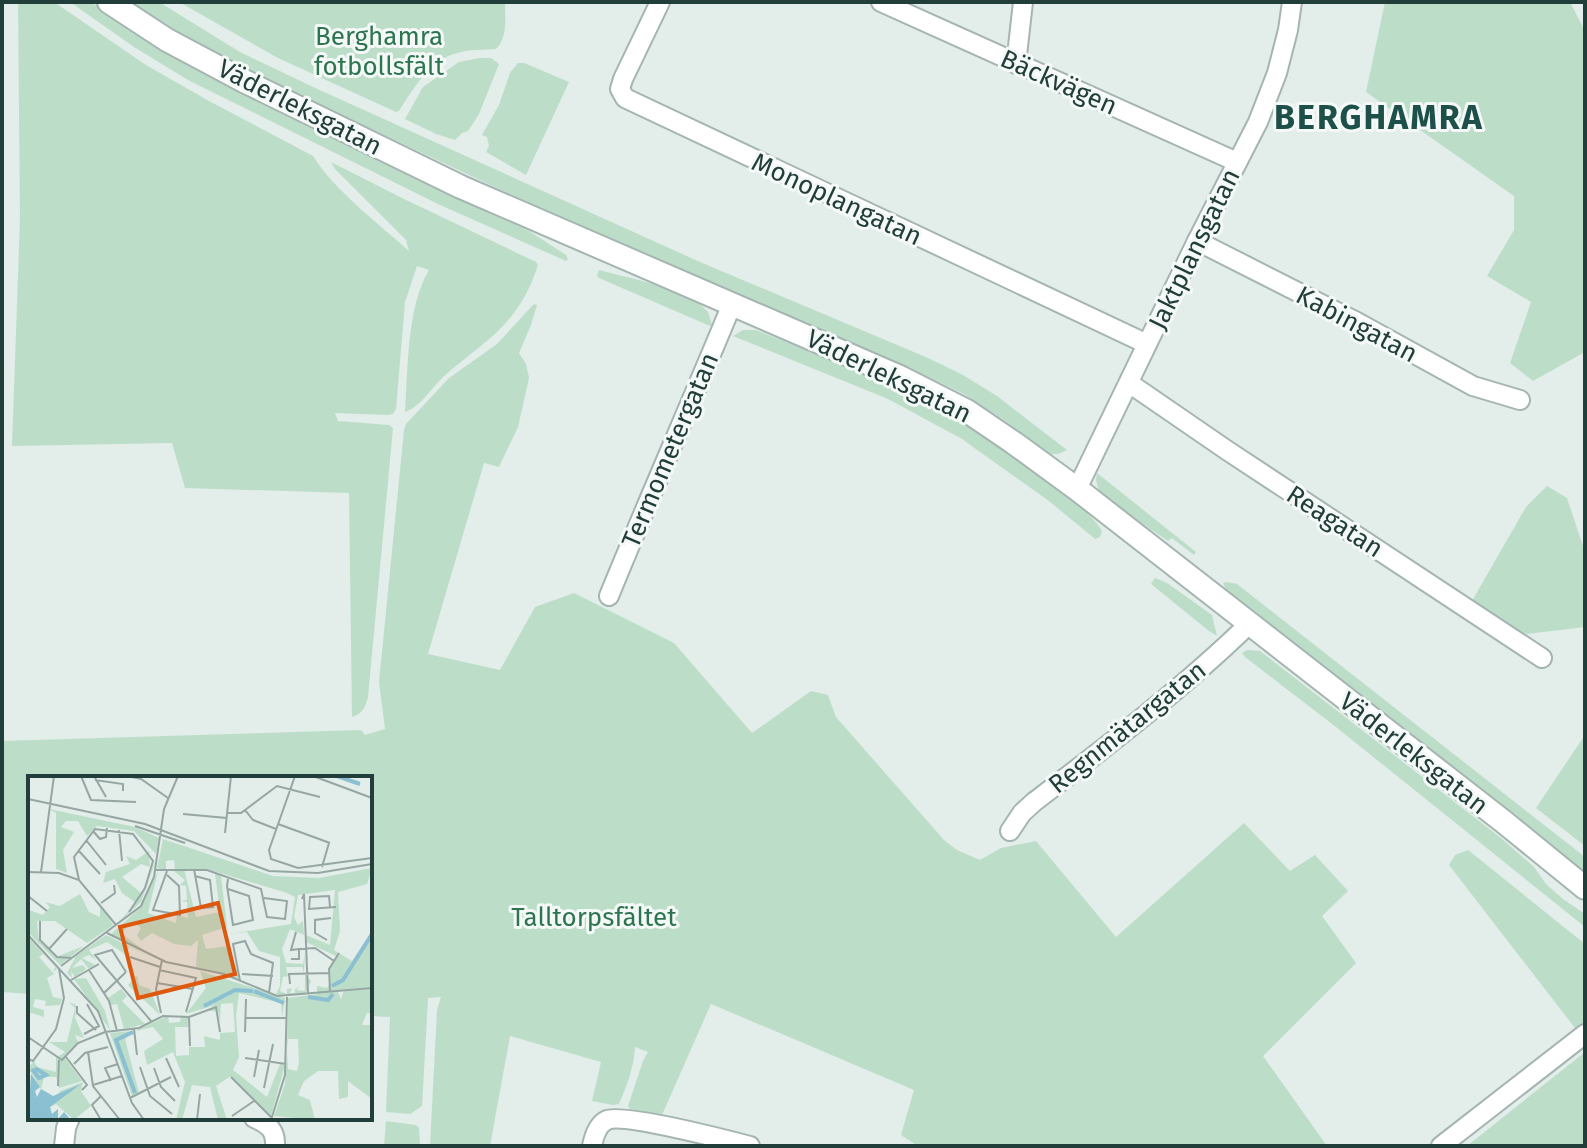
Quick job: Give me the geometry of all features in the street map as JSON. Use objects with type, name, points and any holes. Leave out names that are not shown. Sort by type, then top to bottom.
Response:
[{"type":"street","name":"Väderleksgatan","points":[[109,2],[167,40],[244,81],[461,187],[900,377],[967,411],[1077,489],[1585,888]]},
{"type":"street","name":"Monoplangatan","points":[[660,2],[623,79],[620,89],[625,98],[1147,344]]},
{"type":"street","name":"Bäckvägen","points":[[881,2],[1237,162]]},
{"type":"street","points":[[1016,64],[1023,2]]},
{"type":"street","name":"Jaktplansgatan","points":[[1077,489],[1258,122],[1277,73],[1292,2]]},
{"type":"street","name":"Kabingatan","points":[[1197,241],[1353,320],[1473,386],[1520,400]]},
{"type":"street","name":"Termometergatan","points":[[609,596],[732,304]]},
{"type":"street","name":"Reagatan","points":[[1129,383],[1542,658]]},
{"type":"street","name":"Regnmätargatan","points":[[1010,831],[1034,802],[1140,718],[1248,625]]},
{"type":"street","points":[[1441,1146],[1585,1034]]},
{"type":"street","points":[[592,1146],[604,1121],[620,1117],[750,1146]]},
{"type":"street","points":[[258,1120],[268,1125],[274,1139]]},
{"type":"green space","points":[[18,2],[54,2],[146,65],[313,156],[344,194],[409,251],[406,240],[331,162],[538,265],[526,294],[509,320],[442,378],[420,402],[405,412],[416,301],[429,270],[417,266],[405,302],[396,409],[388,415],[335,413],[338,421],[389,425],[393,428],[368,697],[363,710],[352,717],[349,493],[185,488],[172,443],[12,446],[20,218]]},
{"type":"green space","points":[[70,2],[91,2],[150,42],[249,96],[529,231],[568,259],[566,261],[440,205],[188,80]]},
{"type":"green space","points":[[130,2],[159,2],[240,52],[313,87],[700,262],[928,358],[997,396],[1067,450],[1049,454],[964,394],[552,214],[199,45]]},
{"type":"green space","name":"Berghamra fotbollsfält","points":[[179,2],[505,2],[505,27],[496,49],[462,52],[447,57],[430,69],[396,112],[278,58]]},
{"type":"green space","points":[[1385,2],[1570,2],[1585,31],[1585,352],[1533,381],[1510,363],[1531,302],[1487,276],[1514,230],[1514,196],[1366,92]]},
{"type":"green space","points":[[491,58],[499,64],[479,114],[468,131],[455,140],[405,119],[423,87],[459,62]]},
{"type":"green space","points":[[518,63],[569,82],[526,175],[486,152],[489,146],[487,137],[482,135],[499,105],[510,73]]},
{"type":"green space","points":[[599,270],[654,284],[700,304],[708,312],[712,325],[599,278]]},
{"type":"green space","name":"Talltorpsfältet","points":[[534,304],[537,305],[519,353],[526,364],[529,378],[518,427],[499,467],[484,463],[428,654],[500,670],[535,607],[574,593],[674,643],[752,733],[811,691],[828,695],[836,717],[944,840],[957,850],[980,860],[1001,848],[1036,841],[1116,937],[1244,823],[1290,871],[1315,855],[1348,891],[1322,916],[1356,963],[1263,1056],[1327,1146],[918,1146],[901,1135],[914,1090],[711,1004],[662,1115],[628,1106],[648,1052],[635,1047],[625,1090],[619,1104],[613,1105],[592,1101],[601,1062],[510,1036],[490,1146],[430,1146],[437,1010],[441,997],[428,998],[422,1106],[410,1114],[386,1112],[390,1017],[372,1016],[372,776],[28,776],[28,994],[2,992],[2,741],[361,730],[365,735],[385,729],[379,682],[404,430],[406,424],[449,378],[497,344]]},
{"type":"green space","points":[[743,330],[756,330],[838,364],[900,390],[954,418],[1077,504],[1102,531],[1100,537],[1095,539],[1049,501],[962,439],[888,399],[733,336]]},
{"type":"green space","points":[[1097,473],[1196,552],[1194,555],[1172,538],[1168,541],[1099,491]]},
{"type":"green space","points":[[1547,486],[1567,498],[1585,552],[1585,627],[1527,634],[1472,601],[1526,507]]},
{"type":"green space","points":[[1155,578],[1212,615],[1217,636],[1151,584]]},
{"type":"green space","points":[[1223,583],[1237,584],[1585,857],[1585,872],[1257,616],[1226,589]]},
{"type":"green space","points":[[1247,650],[1260,651],[1501,838],[1534,867],[1546,884],[1585,914],[1585,927],[1245,657],[1242,653]]},
{"type":"green space","points":[[1585,735],[1585,846],[1536,808]]},
{"type":"green space","points":[[1468,850],[1585,944],[1585,1041],[1449,865],[1455,855]]},
{"type":"green space","points":[[1585,1052],[1585,1146],[1467,1146]]},
{"type":"green space","points":[[386,1121],[416,1125],[420,1146],[384,1146]]},
{"type":"district","name":"BERGHAMRA","points":[[1379,117]]}]
